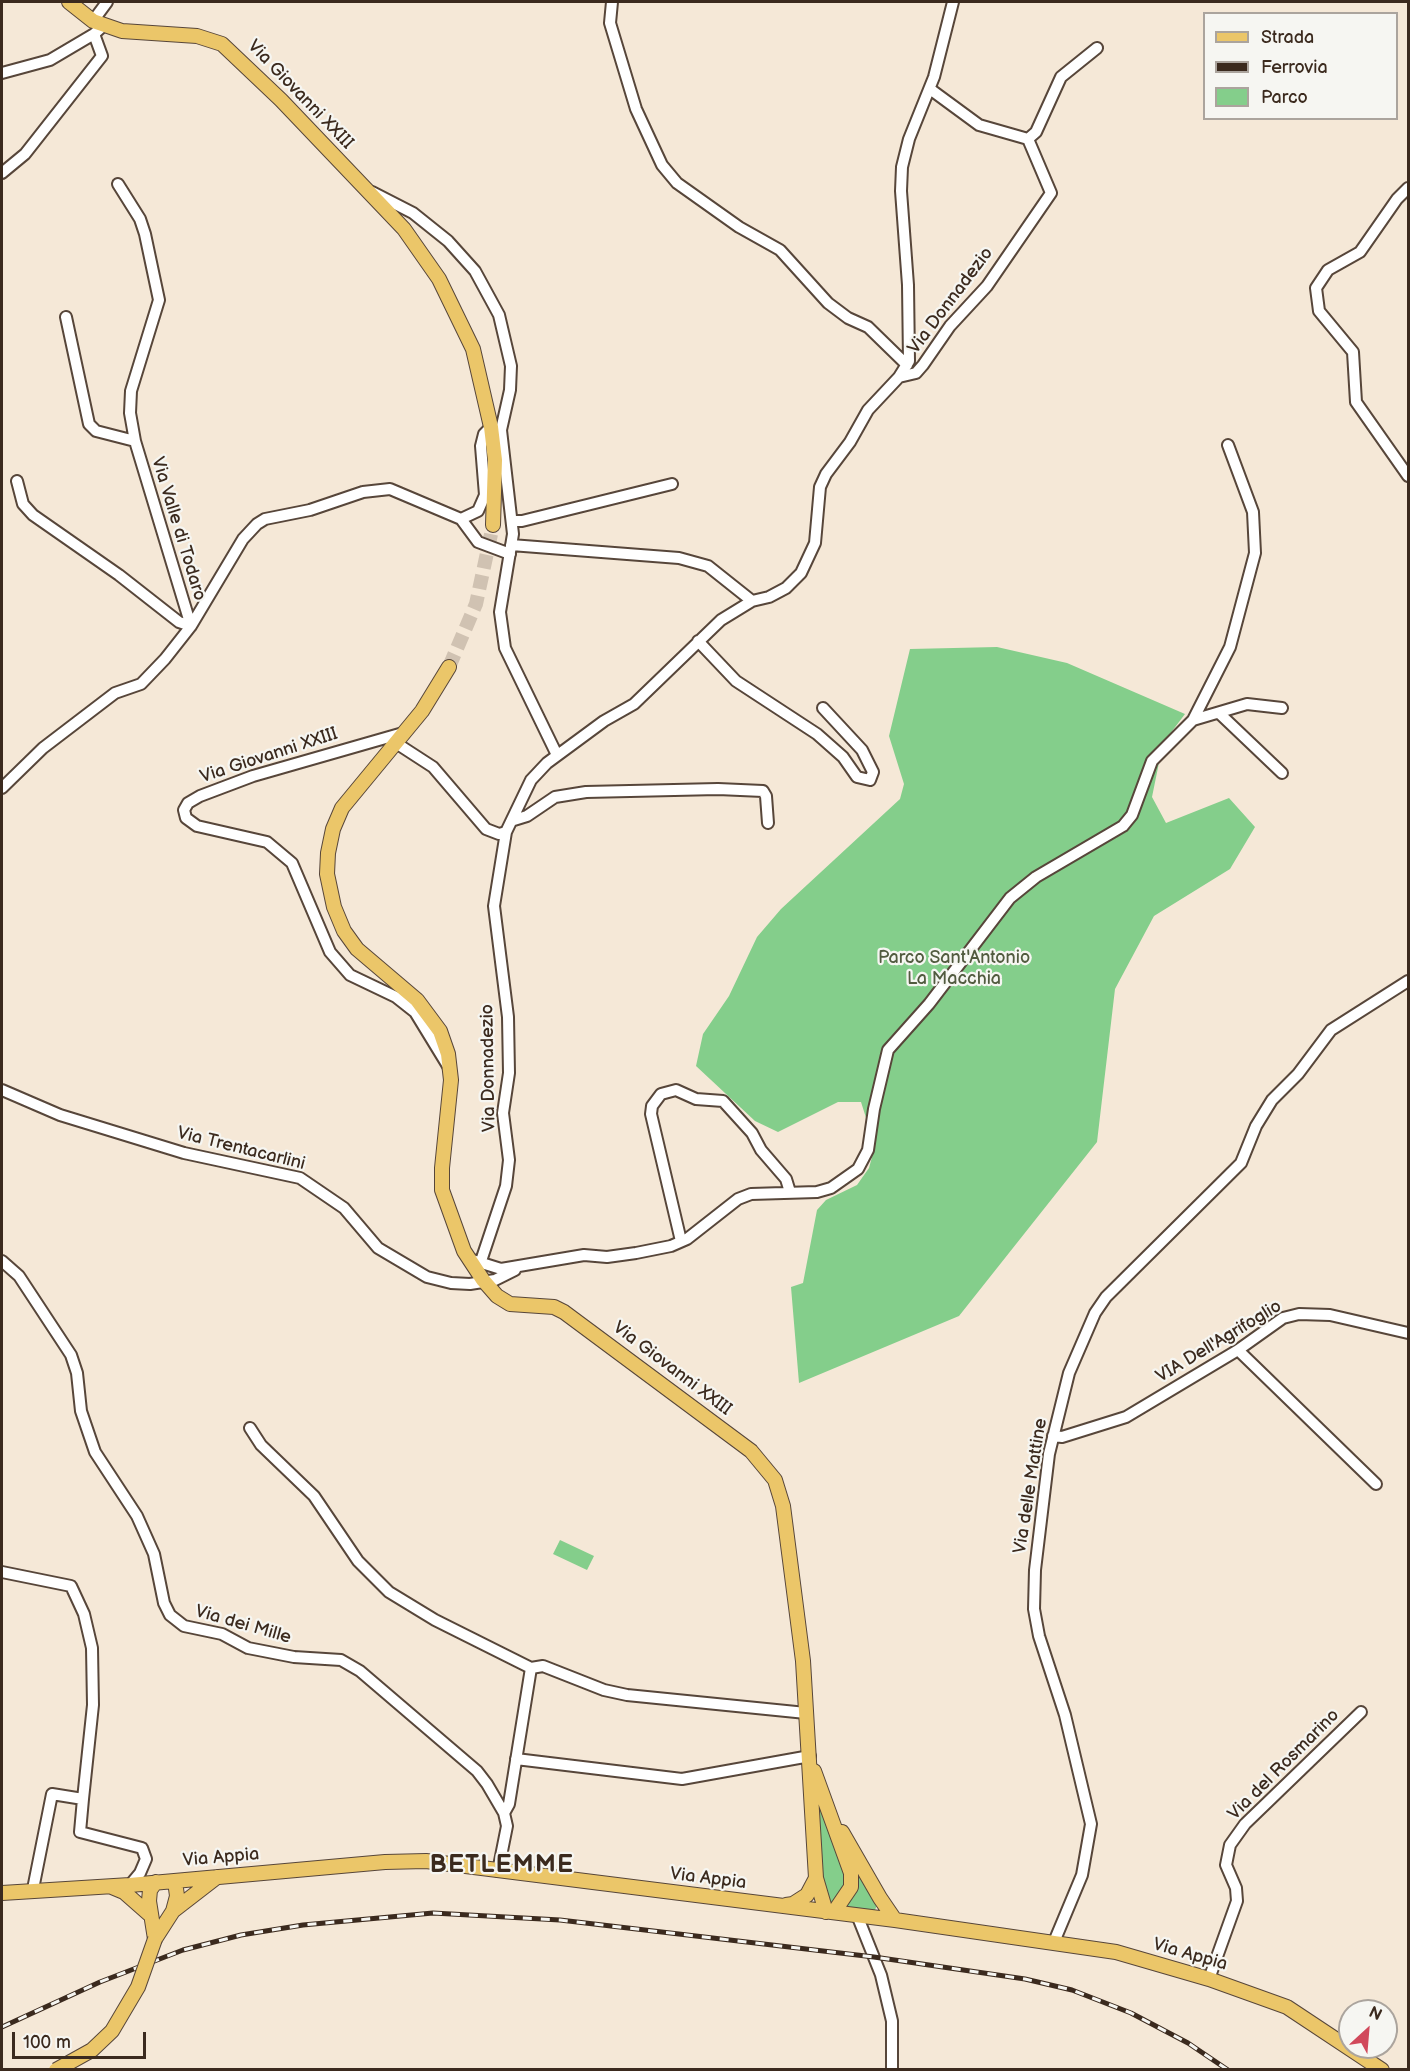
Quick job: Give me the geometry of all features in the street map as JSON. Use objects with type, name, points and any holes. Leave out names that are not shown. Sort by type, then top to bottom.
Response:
[{"type":"main road","name":"Via Giovanni XXIII","points":[[69,2],[97,27],[197,36],[222,44],[246,65],[404,229],[429,262],[459,316],[480,371],[491,427],[495,471],[493,525]]},
{"type":"main road","points":[[449,668],[422,711],[342,808],[333,829],[328,854],[329,886],[344,931],[357,949],[428,1012],[440,1031],[450,1069],[451,1094],[442,1168],[442,1191],[452,1223],[483,1280],[502,1300]]},
{"type":"main road","name":"Via Giovanni XXIII","points":[[502,1300],[519,1306],[554,1307],[564,1312],[751,1451],[765,1465],[779,1488],[783,1506],[803,1661],[810,1758]]},
{"type":"main road","points":[[810,1758],[852,1880],[852,1887],[844,1901],[830,1912],[816,1878],[810,1758]]},
{"type":"main road","points":[[826,1803],[895,1920]]},
{"type":"main road","name":"Via Appia","points":[[2,1893],[33,1889],[130,1885],[385,1862],[426,1861],[895,1920],[1116,1953],[1209,1979],[1287,2007],[1382,2070]]},
{"type":"main road","points":[[173,1911],[217,1877]]},
{"type":"main road","points":[[781,1906],[799,1901],[809,1892],[816,1878]]},
{"type":"main road","points":[[56,2070],[92,2050],[112,2031],[138,1988],[155,1939],[173,1911],[177,1896],[175,1881]]},
{"type":"main road","points":[[155,1939],[149,1914],[150,1890],[156,1882]]},
{"type":"main road","points":[[108,1886],[124,1892],[149,1914]]},
{"type":"street","points":[[2,173],[26,154],[102,56],[97,27],[107,2]]},
{"type":"street","points":[[612,2],[610,22],[636,109],[662,165],[676,183],[739,227],[780,250],[828,303],[848,318],[868,327],[907,365]]},
{"type":"street","name":"Via Donnadezio","points":[[475,1262],[506,1186],[509,1160],[503,1113],[509,1073],[508,1017],[494,906],[506,832],[531,780],[557,755],[604,721],[634,704],[721,620],[752,602],[770,597],[786,588],[808,563],[817,533],[821,482],[868,410],[899,377],[907,365],[909,315],[901,190],[902,167],[909,139],[930,89],[952,2]]},
{"type":"street","points":[[2,73],[50,60],[97,27]]},
{"type":"street","points":[[930,89],[979,125],[1028,140],[1036,132],[1061,77],[1097,48]]},
{"type":"street","name":"Via Donnadezio","points":[[899,377],[916,373],[923,365],[950,326],[987,286],[1051,193],[1028,140]]},
{"type":"street","name":"Via Valle di Todaro","points":[[118,184],[140,219],[159,300],[156,318],[144,344],[131,391],[130,413],[135,441],[190,626]]},
{"type":"street","points":[[1408,188],[1397,199],[1360,252],[1328,270],[1316,288],[1319,311],[1353,351],[1356,402],[1408,476]]},
{"type":"street","name":"Via Giovanni XXIII","points":[[369,191],[413,213],[436,229],[475,271],[492,298],[502,325],[511,366],[510,390],[501,430],[512,521],[510,550],[500,612],[505,648],[557,755]]},
{"type":"street","name":"Via Valle di Todaro","points":[[66,317],[89,424],[96,431],[135,441]]},
{"type":"street","points":[[491,427],[484,434],[481,446],[485,495],[478,510],[461,519],[478,542],[510,550],[679,558],[708,566],[728,579],[752,602]]},
{"type":"street","points":[[475,1262],[495,1268],[521,1268],[584,1256],[607,1257],[636,1253],[681,1241],[738,1199],[751,1194],[831,1188],[858,1169],[868,1150],[874,1109],[888,1050],[942,989],[1010,898],[1036,877],[1123,826],[1132,815],[1152,761],[1193,720],[1230,647],[1255,553],[1254,512],[1228,446]]},
{"type":"street","points":[[17,481],[23,504],[33,515],[119,575],[178,622],[190,626]]},
{"type":"street","points":[[512,521],[522,521],[672,484]]},
{"type":"street","name":"Via Valle di Todaro","points":[[2,788],[22,766],[115,693],[141,684],[165,659],[190,626],[243,539],[265,519],[310,510],[363,492],[390,489],[461,519]]},
{"type":"street","points":[[698,642],[736,681],[817,734],[843,757],[857,777],[870,780],[873,772],[862,750],[823,708]]},
{"type":"street","points":[[1193,720],[1247,704],[1282,708]]},
{"type":"street","points":[[1218,713],[1282,773]]},
{"type":"street","points":[[400,738],[433,767],[486,829],[500,834],[506,832]]},
{"type":"street","name":"Via Giovanni XXIII","points":[[400,738],[253,776],[200,796],[188,803],[184,810],[186,818],[197,826],[267,842],[292,863],[330,952],[350,975],[396,997],[416,1012],[450,1069]]},
{"type":"street","points":[[513,820],[527,816],[555,797],[586,792],[718,789],[763,791],[766,795],[768,823]]},
{"type":"street","name":"Via delle Mattine","points":[[1054,1942],[1082,1875],[1090,1824],[1065,1715],[1039,1636],[1034,1608],[1035,1570],[1049,1454],[1069,1373],[1095,1313],[1106,1297],[1241,1163],[1256,1126],[1272,1100],[1298,1074],[1331,1030],[1408,981]]},
{"type":"street","name":"Via Trentacarlini","points":[[2,1090],[60,1115],[184,1153],[300,1178],[344,1208],[378,1248],[417,1272],[451,1283],[470,1284],[504,1277],[521,1268]]},
{"type":"street","points":[[681,1241],[651,1114],[656,1099],[668,1091],[684,1092],[696,1099],[723,1101],[752,1133],[761,1150],[786,1179],[790,1192]]},
{"type":"street","name":"Via dei Mille","points":[[2,1261],[19,1276],[71,1355],[77,1373],[81,1411],[95,1452],[137,1516],[154,1554],[164,1603],[170,1615],[184,1626],[222,1635],[248,1648],[294,1657],[341,1660],[353,1665],[477,1771],[504,1813]]},
{"type":"street","points":[[483,1280],[495,1268]]},
{"type":"street","points":[[502,1300],[500,1286],[504,1277]]},
{"type":"street","name":"VIA Dell'Agrifoglio","points":[[1053,1436],[1062,1437],[1126,1417],[1238,1350],[1283,1318],[1299,1314],[1330,1315],[1408,1333]]},
{"type":"street","points":[[1238,1350],[1376,1484]]},
{"type":"street","points":[[250,1428],[261,1445],[314,1496],[358,1561],[389,1592],[435,1620],[531,1668],[543,1666],[604,1690],[627,1695],[806,1713]]},
{"type":"street","points":[[2,1572],[71,1586],[84,1614],[92,1648],[93,1705],[80,1832],[142,1848],[146,1859],[140,1873],[130,1885]]},
{"type":"street","points":[[498,1870],[507,1826],[504,1813],[509,1804],[531,1668]]},
{"type":"street","name":"Via del Rosmarino","points":[[1209,1979],[1237,1901],[1236,1888],[1226,1865],[1230,1845],[1245,1824],[1361,1712]]},
{"type":"street","points":[[516,1759],[682,1779],[810,1758]]},
{"type":"street","points":[[33,1889],[52,1794],[83,1799]]},
{"type":"street","points":[[856,1915],[884,1986],[892,2021],[892,2070]]},
{"type":"green space","name":"Parco Sant'Antonio La Macchia","points":[[997,647],[1067,663],[1185,714],[1163,743],[1152,797],[1166,823],[1229,798],[1255,827],[1230,869],[1154,916],[1115,989],[1097,1142],[959,1316],[799,1383],[791,1287],[803,1283],[817,1210],[826,1200],[857,1185],[869,1168],[875,1146],[861,1102],[838,1102],[778,1132],[755,1121],[696,1066],[703,1034],[729,996],[757,937],[781,909],[900,799],[904,784],[889,736],[910,649]]},
{"type":"green space","points":[[560,1540],[594,1556],[587,1570],[553,1554]]},
{"type":"green space","points":[[818,1800],[848,1878],[833,1906],[829,1904],[822,1887]]},
{"type":"green space","points":[[844,1839],[877,1905],[875,1910],[845,1908],[856,1889]]},
{"type":"tunnel","points":[[449,667],[476,604],[493,525]]},
{"type":"railway","points":[[2,2027],[100,1982],[183,1950],[241,1935],[303,1925],[433,1913],[560,1920],[874,1957],[1025,1979],[1072,1990],[1131,2013],[1188,2043],[1228,2070]]},
{"type":"district","name":"BETLEMME","points":[[502,1866]]}]
